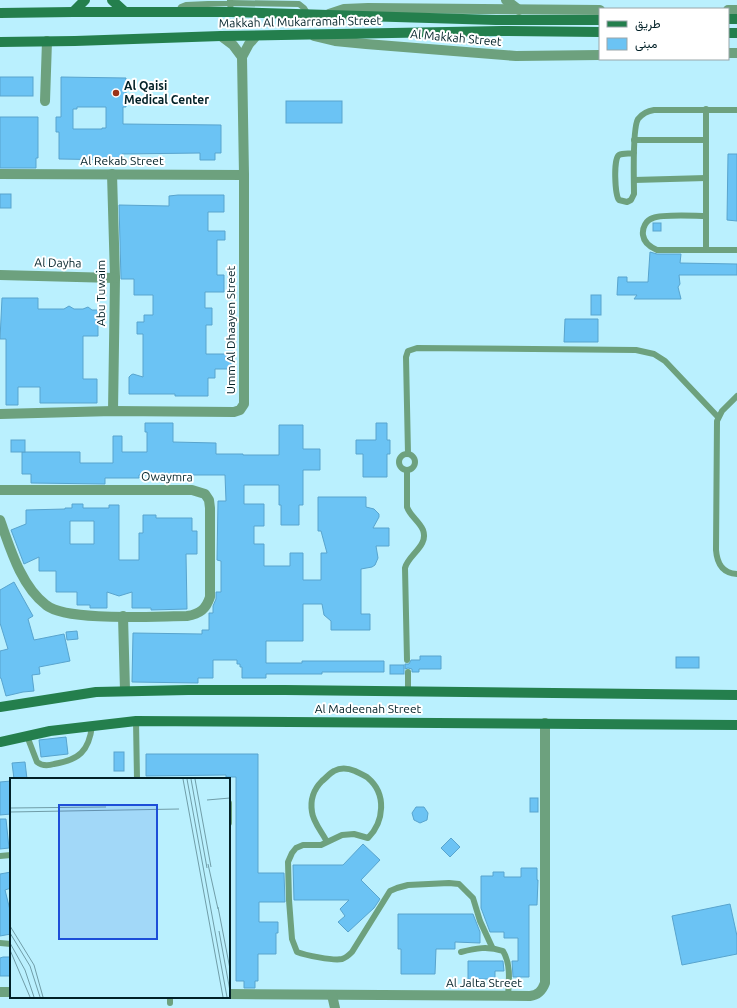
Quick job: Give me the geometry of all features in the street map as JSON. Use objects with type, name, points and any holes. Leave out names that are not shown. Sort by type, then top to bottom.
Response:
[{"type":"street","points":[[73,12],[85,0]]},
{"type":"street","points":[[112,0],[125,12]]},
{"type":"street","points":[[469,9],[485,0]]},
{"type":"street","points":[[506,0],[519,10]]},
{"type":"street","name":"Makkah Al Mukarramah Street","points":[[0,13],[178,12],[230,5],[323,15],[496,20],[599,20]]},
{"type":"street","name":"Al Makkah Street","points":[[323,15],[344,9],[368,8],[599,10]]},
{"type":"street","name":"Makkah Al Mukarramah Street","points":[[0,42],[46,42],[221,36],[599,32]]},
{"type":"street","points":[[221,36],[233,45],[242,57],[249,44],[256,36]]},
{"type":"street","name":"Al Makkah Street","points":[[310,36],[335,41],[516,56],[599,55]]},
{"type":"street","points":[[45,101],[46,42]]},
{"type":"street","name":"Umm Al Dhaayen Street","points":[[0,414],[113,411],[234,412],[240,410],[244,404],[244,175],[242,57]]},
{"type":"street","name":"Al Rekab Street","points":[[0,174],[244,175]]},
{"type":"street","name":"Abu Tuwaim","points":[[112,174],[115,278],[113,411]]},
{"type":"street","name":"Al Dayha","points":[[0,275],[115,278]]},
{"type":"street","name":"Owaymra","points":[[0,490],[192,490],[205,494],[210,508],[210,596],[207,605],[200,613],[191,616],[90,616],[67,614],[55,611],[46,606],[31,588],[17,566],[0,520]]},
{"type":"street","points":[[123,616],[125,692]]},
{"type":"street","name":"Al Madeenah Street","points":[[0,707],[96,692],[285,690],[737,695]]},
{"type":"street","name":"Al Madeenah Street","points":[[0,742],[50,731],[136,721],[737,725]]},
{"type":"street","name":"Al Jalta Street","points":[[230,994],[535,995],[543,988],[545,983],[545,723]]},
{"type":"street","points":[[332,995],[334,1008]]},
{"type":"lane","points":[[706,109],[706,250]]},
{"type":"lane","points":[[634,153],[620,154],[616,158],[616,193],[619,200],[627,202],[633,198],[634,180],[634,153],[634,140],[636,124],[642,114],[654,110],[737,110]]},
{"type":"lane","points":[[634,140],[706,140]]},
{"type":"lane","points":[[634,180],[706,178]]},
{"type":"lane","points":[[706,216],[654,217],[646,223],[643,237],[648,246],[657,250],[737,250]]},
{"type":"lane","points":[[408,454],[406,357],[408,350],[417,348],[642,350],[654,354],[665,362],[718,417]]},
{"type":"lane","points":[[737,396],[718,417],[716,550],[717,559],[721,567],[727,572],[737,574]]},
{"type":"lane","points":[[404,454],[414,457],[416,460],[414,468],[407,471],[401,467],[399,460],[404,454]]},
{"type":"lane","points":[[407,471],[407,507],[424,535],[421,546],[409,558],[405,568],[407,660]]},
{"type":"lane","points":[[408,672],[408,692]]},
{"type":"lane","points":[[136,721],[137,778]]},
{"type":"lane","points":[[27,736],[36,762],[50,765],[73,759],[80,755],[89,743],[92,726]]},
{"type":"lane","points":[[327,842],[314,820],[312,800],[314,792],[319,784],[333,771],[348,768],[368,777],[379,793],[382,804],[380,818],[377,828],[368,838],[349,834],[342,835],[321,845],[303,845],[296,848],[292,853],[288,862],[289,900],[292,939],[297,952],[304,955],[340,959],[347,957],[352,952],[390,891],[408,885],[449,883],[459,884],[469,892],[473,898],[480,921],[492,947]]},
{"type":"lane","points":[[0,856],[10,855]]},
{"type":"lane","points":[[0,943],[10,944]]},
{"type":"lane","points":[[461,952],[492,947],[503,951],[507,957],[509,969],[508,996]]},
{"type":"building","points":[[0,77],[33,77],[33,96],[0,96]]},
{"type":"building","points":[[61,77],[126,78],[126,107],[123,107],[123,124],[221,125],[221,153],[215,153],[215,160],[200,160],[200,153],[122,154],[122,160],[59,159],[59,132],[56,132],[56,117],[61,117]],"holes":[[[77,107],[106,107],[106,128],[73,129],[73,109],[77,109]]]},
{"type":"building","points":[[286,101],[342,101],[342,123],[286,123]]},
{"type":"building","points":[[0,117],[38,117],[38,158],[36,158],[36,168],[0,168]]},
{"type":"building","points":[[728,154],[737,154],[737,221],[727,220]]},
{"type":"building","points":[[0,194],[11,194],[11,208],[0,208]]},
{"type":"building","points":[[224,195],[224,212],[208,212],[208,231],[225,231],[225,240],[217,240],[217,275],[224,275],[224,292],[205,292],[205,308],[212,308],[212,325],[206,325],[206,354],[231,354],[231,369],[215,369],[215,378],[208,378],[208,396],[129,394],[129,377],[133,374],[143,377],[143,334],[137,334],[137,322],[144,322],[144,315],[153,315],[153,295],[134,295],[134,279],[121,279],[119,205],[169,206],[169,196]]},
{"type":"building","points":[[653,223],[661,223],[661,231],[653,231]]},
{"type":"building","points":[[650,252],[657,254],[681,254],[680,263],[737,264],[737,275],[679,275],[680,284],[678,287],[681,299],[634,299],[637,295],[617,295],[618,277],[627,277],[627,282],[648,282]]},
{"type":"building","points":[[591,295],[601,295],[601,315],[591,315]]},
{"type":"building","points":[[2,298],[38,298],[38,309],[64,309],[69,306],[74,309],[83,309],[88,307],[92,310],[98,310],[98,336],[83,336],[83,379],[97,379],[97,403],[40,403],[40,387],[18,387],[18,405],[6,405],[6,339],[0,339]]},
{"type":"building","points":[[565,319],[598,319],[598,342],[564,342]]},
{"type":"building","points":[[145,423],[173,423],[173,442],[216,443],[216,454],[243,455],[279,455],[279,425],[303,425],[303,449],[320,449],[320,470],[303,470],[303,505],[299,505],[299,525],[281,525],[279,485],[244,485],[244,504],[264,504],[264,526],[254,526],[254,544],[264,544],[264,566],[290,566],[290,553],[303,553],[303,580],[321,580],[321,553],[327,553],[321,531],[318,531],[318,497],[366,497],[366,507],[374,509],[379,514],[373,528],[389,528],[389,546],[376,546],[378,558],[375,565],[361,569],[361,614],[370,614],[370,630],[331,630],[331,621],[324,615],[322,604],[303,604],[303,641],[266,641],[266,663],[302,663],[302,661],[384,661],[384,672],[266,674],[266,678],[242,678],[242,667],[240,667],[240,664],[237,664],[237,660],[213,660],[213,678],[198,678],[198,683],[132,682],[133,633],[202,634],[202,630],[209,630],[209,613],[213,613],[216,592],[221,592],[221,561],[217,560],[218,501],[226,501],[225,475],[139,475],[139,478],[105,478],[105,484],[31,483],[31,474],[22,474],[22,452],[80,452],[80,463],[113,463],[113,436],[122,436],[122,452],[147,452],[147,432],[145,432]]},
{"type":"building","points":[[376,423],[387,423],[387,440],[390,440],[390,454],[387,454],[387,477],[363,477],[363,454],[356,454],[356,440],[376,440]]},
{"type":"building","points":[[11,440],[25,440],[25,452],[11,452]]},
{"type":"building","points":[[72,504],[83,504],[83,508],[109,508],[109,505],[119,505],[119,560],[139,560],[139,533],[143,533],[143,515],[156,515],[156,518],[192,518],[192,531],[197,531],[197,554],[186,554],[187,609],[151,610],[151,608],[132,608],[132,592],[119,596],[107,592],[107,608],[90,608],[90,605],[77,605],[77,592],[56,592],[56,571],[39,571],[39,557],[24,564],[11,530],[26,524],[26,510],[72,508]],"holes":[[[70,521],[94,521],[94,544],[70,544]]]},
{"type":"building","points":[[14,582],[33,616],[28,619],[34,640],[64,634],[70,661],[39,667],[40,674],[32,675],[34,691],[6,696],[0,678],[0,651],[8,649],[0,623],[0,590]]},
{"type":"building","points":[[77,631],[78,639],[67,640],[66,632]]},
{"type":"building","points":[[420,656],[441,656],[441,669],[419,669],[419,672],[412,672],[412,669],[405,669],[405,664],[409,664],[411,660],[420,660]]},
{"type":"building","points":[[676,657],[699,657],[699,668],[676,668]]},
{"type":"building","points":[[390,665],[404,665],[404,674],[390,674]]},
{"type":"building","points":[[66,737],[68,754],[41,757],[39,740]]},
{"type":"building","points":[[114,752],[124,752],[124,771],[114,771]]},
{"type":"building","points":[[146,754],[258,754],[258,873],[284,873],[285,902],[259,902],[259,922],[278,922],[278,933],[276,933],[276,954],[258,954],[258,981],[255,981],[255,988],[244,988],[244,981],[236,981],[236,777],[226,777],[226,775],[146,776]]},
{"type":"building","points":[[25,762],[27,778],[14,778],[12,763]]},
{"type":"building","points":[[10,781],[10,814],[0,815],[0,782]]},
{"type":"building","points":[[530,798],[538,798],[538,812],[530,812]]},
{"type":"building","points":[[416,807],[424,807],[428,813],[427,820],[420,823],[414,820],[412,813]]},
{"type":"building","points":[[0,819],[6,819],[9,848],[0,849]]},
{"type":"building","points":[[451,838],[460,847],[450,857],[441,848]]},
{"type":"building","points":[[363,844],[380,860],[361,880],[380,899],[374,908],[348,932],[338,922],[345,916],[340,909],[349,900],[294,900],[293,865],[343,865]]},
{"type":"building","points":[[521,868],[537,868],[537,905],[529,905],[529,977],[513,977],[512,961],[518,961],[518,938],[504,938],[504,932],[490,932],[481,908],[481,876],[493,876],[493,872],[504,872],[504,877],[521,877]]},
{"type":"building","points":[[10,872],[10,888],[5,890],[10,910],[10,934],[0,936],[0,874]]},
{"type":"building","points":[[730,904],[737,936],[737,954],[682,965],[672,916]]},
{"type":"building","points":[[398,914],[473,914],[480,932],[480,943],[455,942],[455,949],[436,949],[435,974],[401,974],[401,949],[398,949]]},
{"type":"building","points":[[10,957],[10,976],[0,976],[0,958]]},
{"type":"building","points":[[468,961],[503,961],[504,971],[495,971],[495,979],[468,979]]},
{"type":"place","name":"Al Qaisi Medical Center","points":[[116,93]]}]
